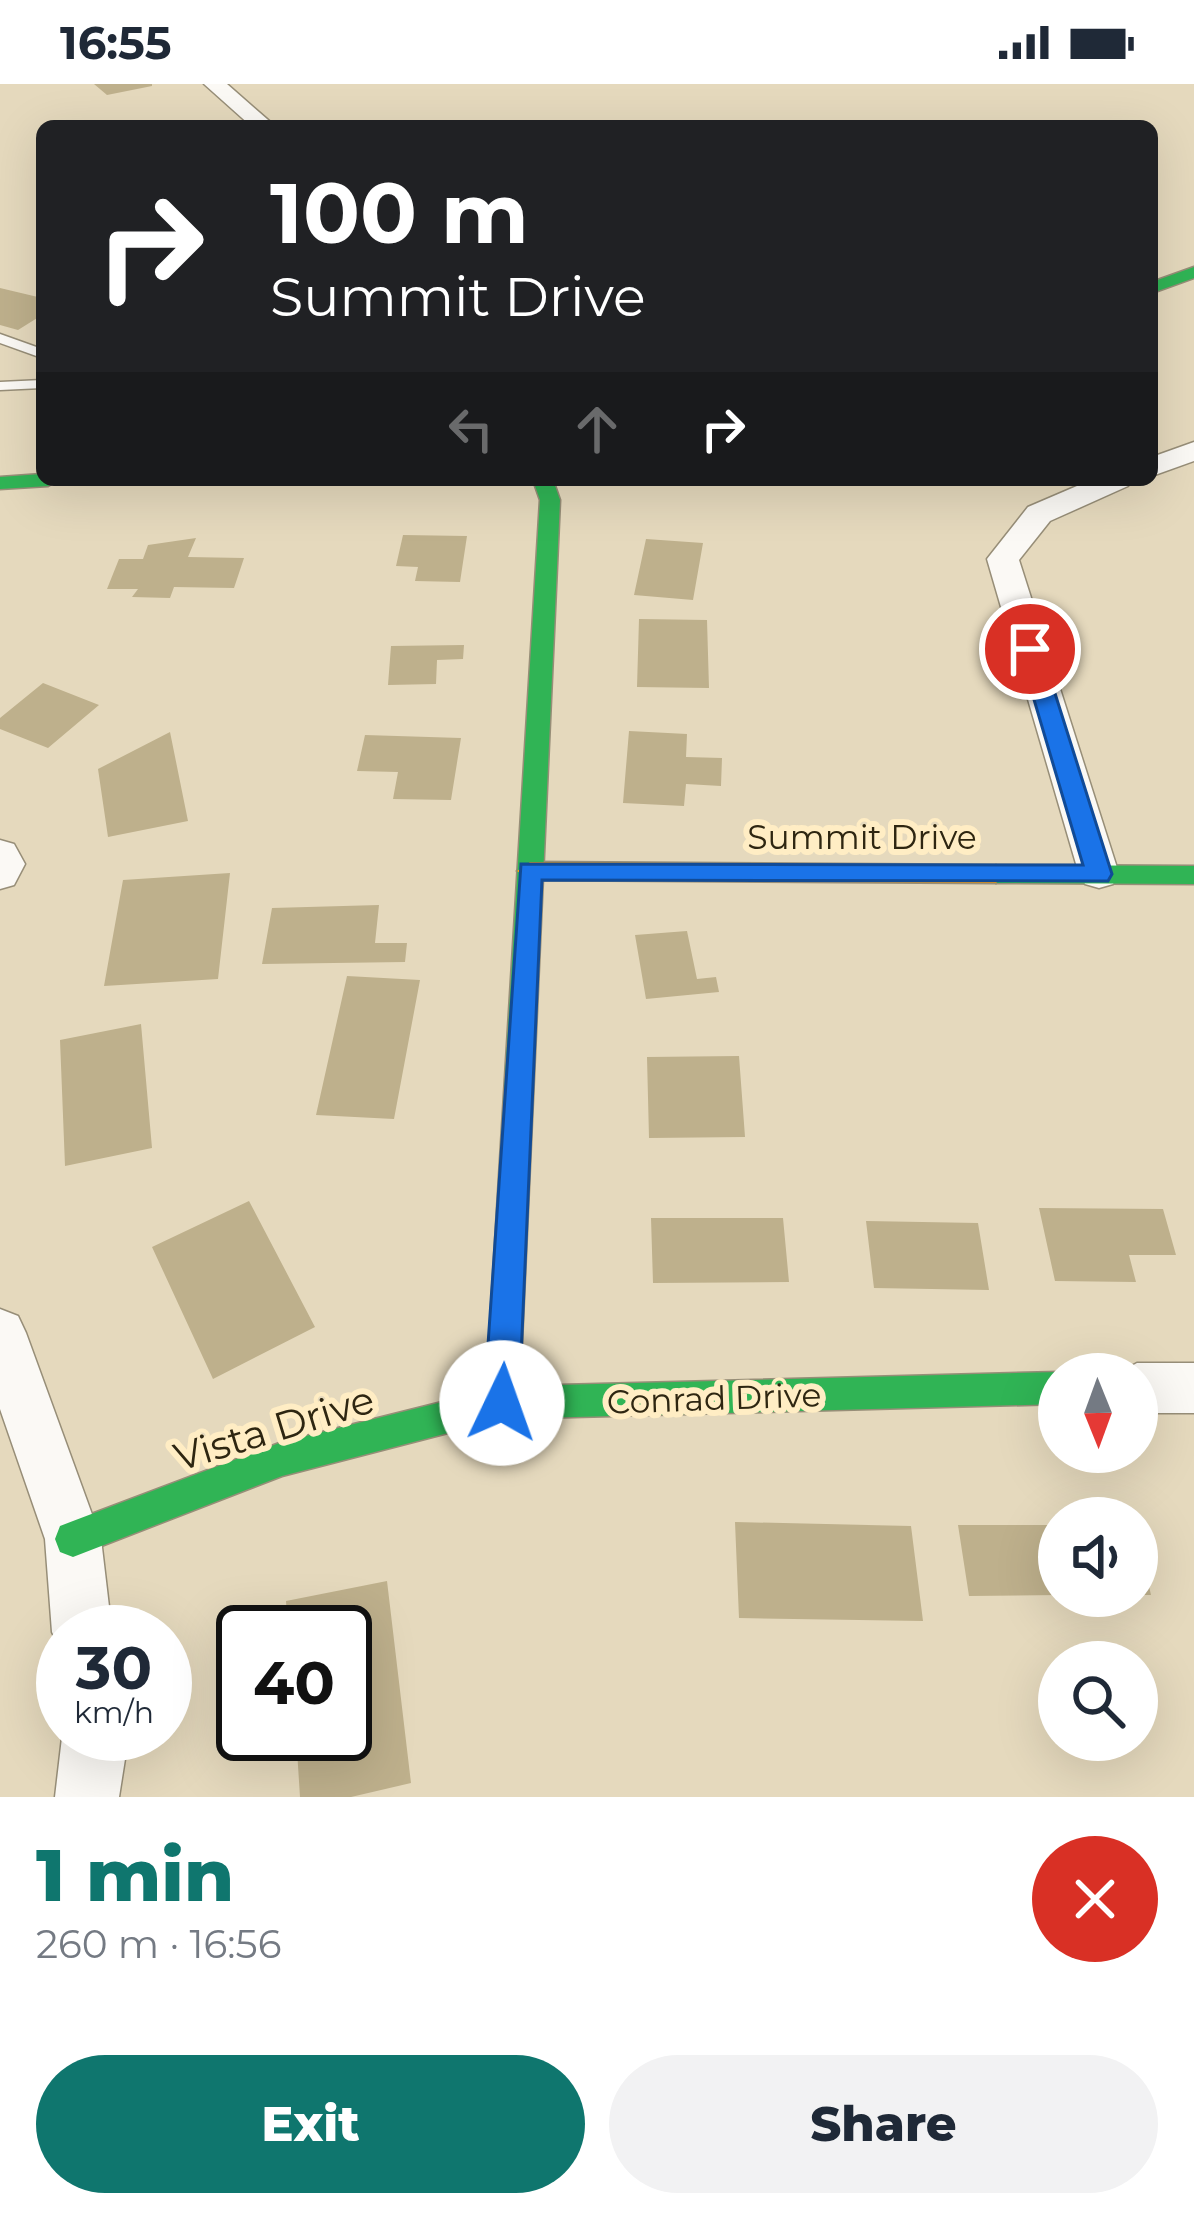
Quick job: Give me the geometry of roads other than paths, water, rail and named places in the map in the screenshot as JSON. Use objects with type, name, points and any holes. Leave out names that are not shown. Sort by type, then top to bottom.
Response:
[{"type":"street","points":[[214,84],[257,120]]},
{"type":"street","points":[[1158,286],[1194,272]]},
{"type":"street","points":[[1158,465],[1194,452]]},
{"type":"street","points":[[0,483],[36,481]]},
{"type":"street","points":[[502,1403],[550,500],[545,486]]},
{"type":"street","points":[[1099,874],[1003,559],[1039,514],[1103,486]]},
{"type":"street","points":[[0,854],[5,864],[0,875]]},
{"type":"street","name":"Summit Drive","points":[[530,871],[1194,875]]},
{"type":"street","points":[[0,1334],[73,1539],[79,1605]]},
{"type":"street","points":[[1158,1388],[1194,1388]]},
{"type":"street","name":"Conrad Drive","points":[[502,1403],[1038,1389]]},
{"type":"street","name":"Vista Drive","points":[[73,1539],[282,1459],[502,1403]]},
{"type":"street","points":[[87,1797],[94,1761]]},
{"type":"lane","points":[[0,338],[36,352]]},
{"type":"lane","points":[[0,386],[36,384]]}]
